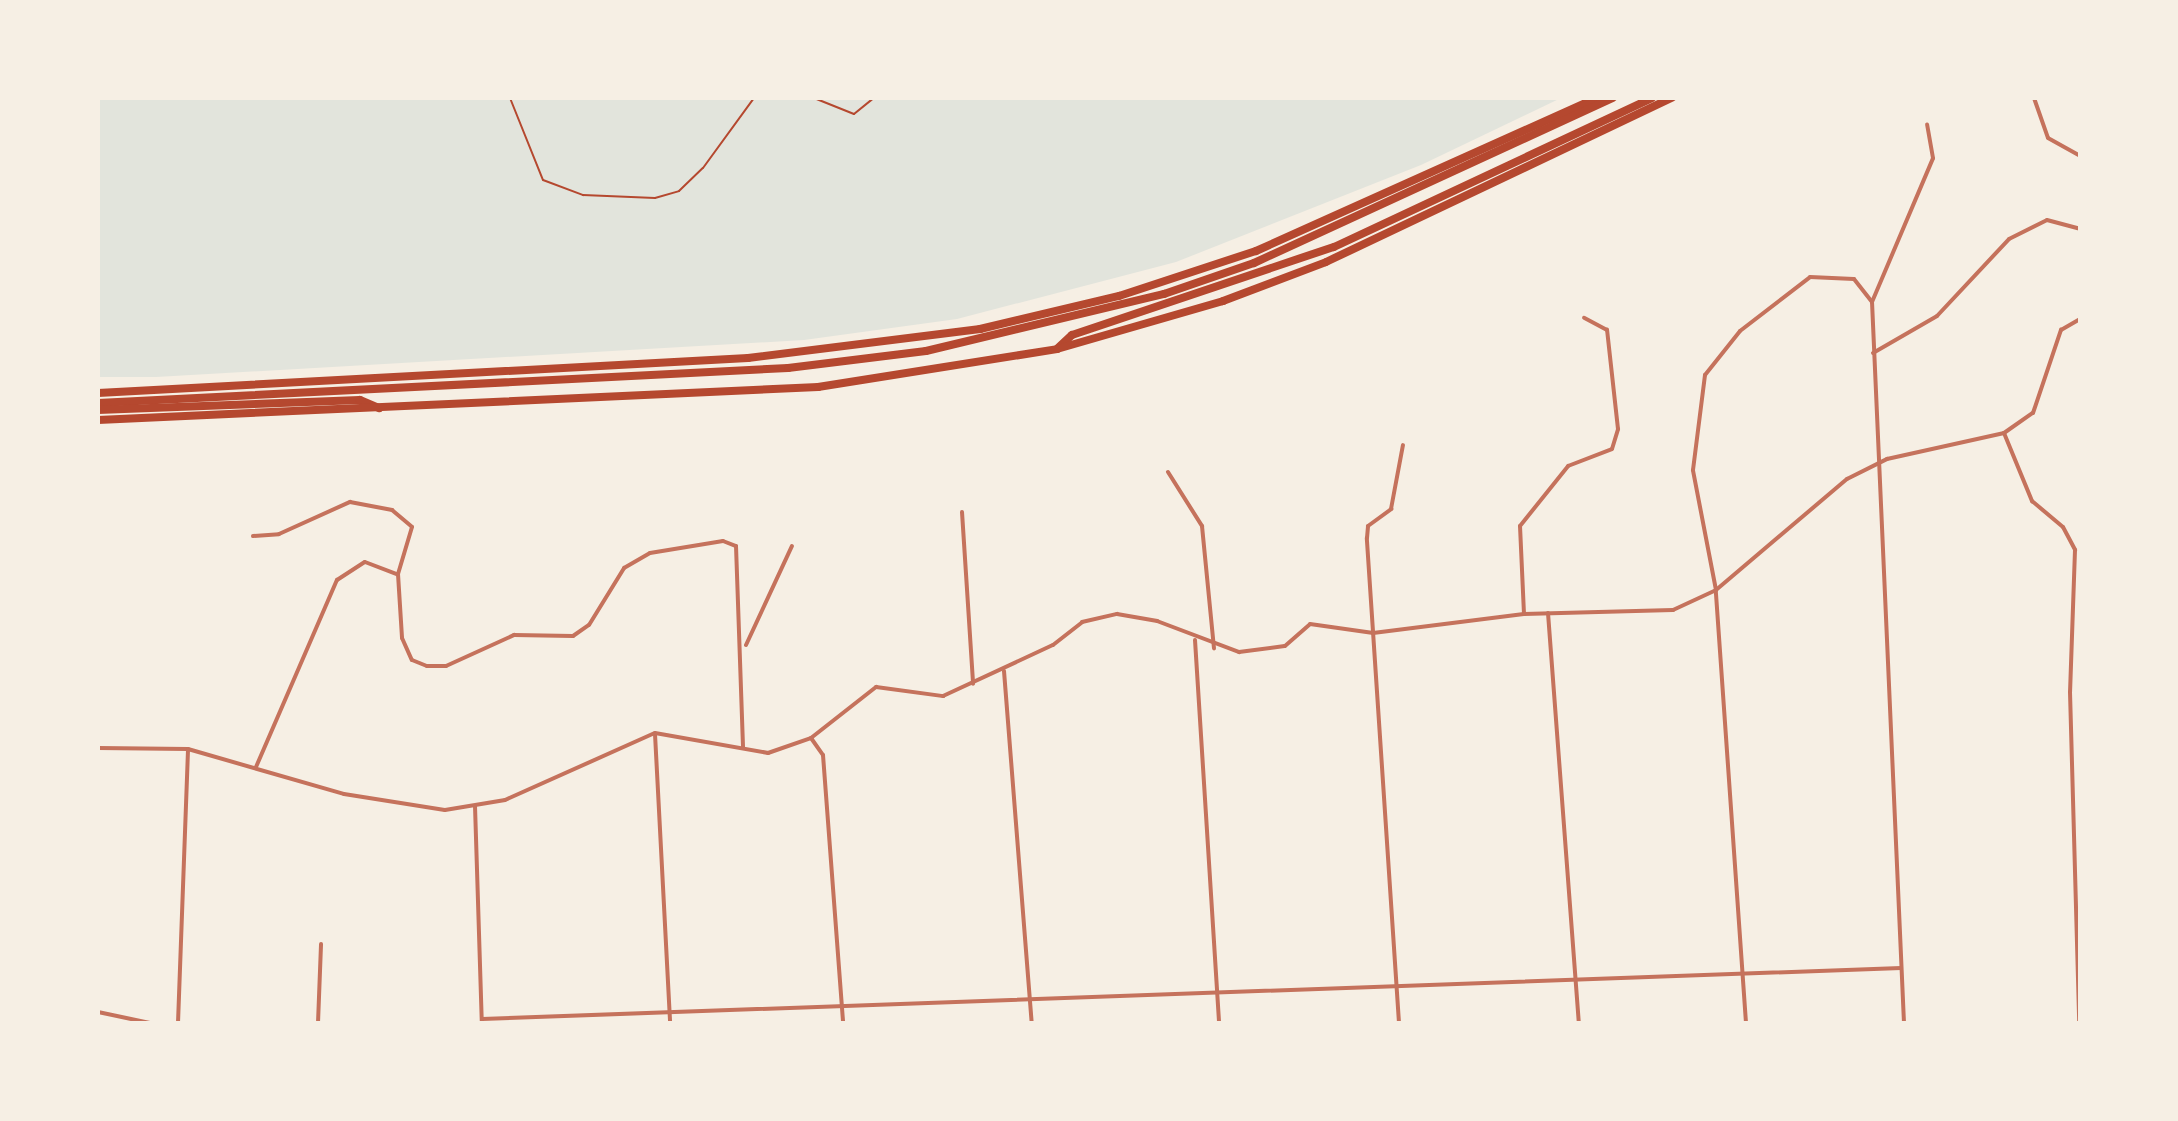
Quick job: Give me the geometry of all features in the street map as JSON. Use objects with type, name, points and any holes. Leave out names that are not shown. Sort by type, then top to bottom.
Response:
[{"type":"highway","points":[[98,393],[748,358],[980,329],[1119,296],[1269,246],[1596,98]]},
{"type":"highway","points":[[98,403],[788,368],[926,351],[1123,305],[1254,263],[1613,98]]},
{"type":"highway","points":[[1057,349],[1072,335],[1334,247],[1652,98]]},
{"type":"highway","points":[[98,420],[384,410],[818,387],[1057,349],[1223,301],[1326,262],[1672,98]]},
{"type":"highway","points":[[98,410],[360,400],[384,410]]},
{"type":"street","points":[[2034,98],[2048,138],[2080,156]]},
{"type":"street","points":[[1904,1023],[1876,464],[1872,302],[1933,158],[1927,125]]},
{"type":"street","points":[[1873,353],[1937,316],[2009,239],[2047,220],[2080,229]]},
{"type":"street","points":[[1746,1023],[1716,590],[1693,470],[1705,375],[1740,331],[1810,277],[1854,279],[1872,302]]},
{"type":"street","points":[[1524,614],[1520,526],[1568,466],[1612,449],[1618,429],[1607,330],[1584,318]]},
{"type":"street","points":[[98,748],[188,749],[344,794],[445,810],[505,800],[655,733],[768,753],[811,738],[876,687],[943,696],[1004,669],[1082,622],[1117,614],[1157,621],[1214,648],[1285,646],[1310,624],[1373,633],[1524,614],[1673,610],[1716,590],[1847,479],[1876,464],[2004,433],[2033,413],[2061,330],[2080,319]]},
{"type":"street","points":[[2004,433],[2032,501],[2063,527],[2075,550],[2070,692],[2079,1023]]},
{"type":"street","points":[[1399,1023],[1368,526],[1391,509],[1403,445]]},
{"type":"street","points":[[1168,472],[1202,526],[1214,648]]},
{"type":"street","points":[[253,536],[279,534],[350,502],[392,510],[412,527],[398,574],[402,638],[412,660],[446,666],[514,635],[573,636],[589,625],[624,568],[650,553],[723,541],[736,546],[745,647],[743,748]]},
{"type":"street","points":[[962,512],[973,684]]},
{"type":"street","points":[[745,647],[792,546]]},
{"type":"street","points":[[256,767],[337,580],[365,562],[398,574]]},
{"type":"street","points":[[1548,613],[1579,1023]]},
{"type":"street","points":[[1195,640],[1219,1023]]},
{"type":"street","points":[[1004,669],[1032,1023]]},
{"type":"street","points":[[655,733],[670,1023]]},
{"type":"street","points":[[811,738],[823,755],[843,1023]]},
{"type":"street","points":[[178,1023],[188,749]]},
{"type":"street","points":[[475,805],[482,1021],[1030,997],[1901,968]]},
{"type":"street","points":[[318,1023],[321,944]]},
{"type":"street","points":[[98,1012],[150,1023]]},
{"type":"path","points":[[510,98],[543,180],[583,195],[655,198],[697,174],[754,98]]},
{"type":"path","points":[[814,98],[854,114],[874,98]]},
{"type":"shaded area","points":[[98,98],[1561,98],[1421,165],[1176,262],[957,319],[804,340],[156,377],[98,377]]}]
